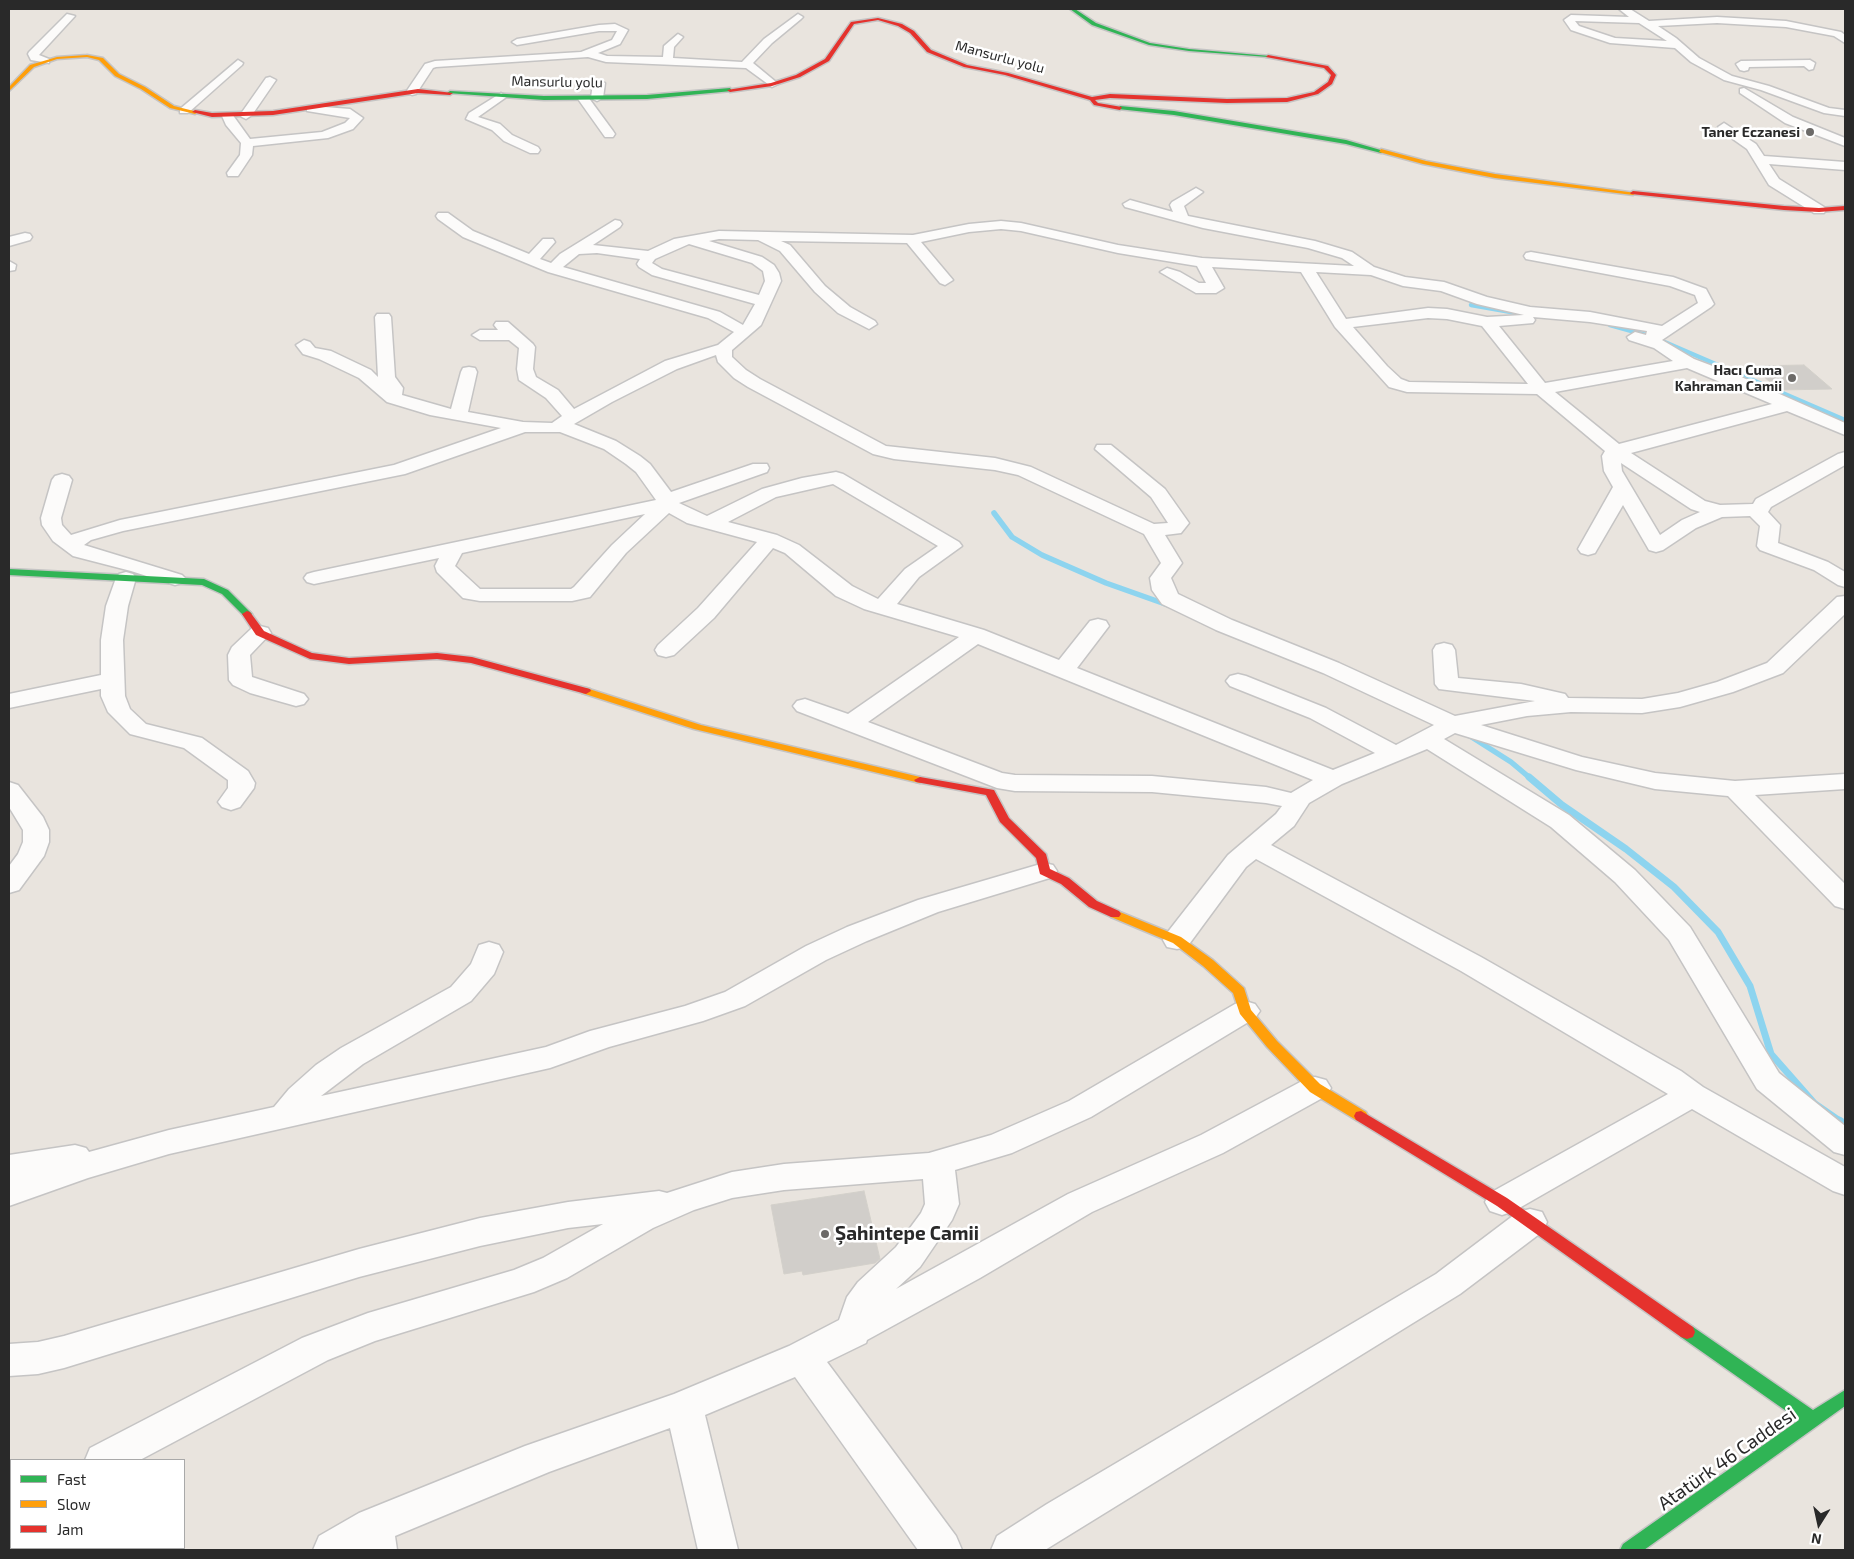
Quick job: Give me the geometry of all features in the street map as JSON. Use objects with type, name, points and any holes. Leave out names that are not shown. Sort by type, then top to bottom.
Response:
[{"type":"street","points":[[1072,9],[1094,24],[1149,44],[1189,50],[1277,57],[1326,67],[1334,75],[1330,84],[1316,93],[1287,100],[1227,101],[1110,96],[1092,99]]},
{"type":"street","points":[[1624,9],[1646,22],[1708,67],[1737,81],[1765,88],[1800,103],[1828,111],[1845,113]]},
{"type":"street","points":[[45,61],[34,58],[33,54],[44,45],[50,35],[70,16]]},
{"type":"street","points":[[746,64],[768,41],[798,17]]},
{"type":"street","points":[[1678,45],[1614,41],[1574,28],[1569,20],[1571,18],[1646,22],[1717,20],[1786,24],[1837,34],[1845,40]]},
{"type":"street","name":"Mansurlu yolu","points":[[597,91],[647,97],[731,90],[772,84],[798,76],[827,60],[833,49],[853,24],[862,20],[878,19],[900,25],[912,32],[929,51],[966,66],[1006,74],[1092,99],[1096,104],[1107,107],[1174,113],[1217,122],[1346,142],[1425,162],[1495,176],[1637,194],[1819,210],[1845,208]]},
{"type":"street","points":[[412,92],[429,66],[435,64],[587,53],[616,42],[623,30],[615,27],[599,28],[517,42]]},
{"type":"street","points":[[668,60],[669,46],[678,37]]},
{"type":"street","points":[[435,64],[447,51]]},
{"type":"street","points":[[587,53],[606,59],[746,64],[752,66],[772,84]]},
{"type":"street","points":[[9,90],[32,66],[45,61],[77,56],[101,59],[117,75],[143,88],[172,108],[228,116],[311,108],[412,92],[478,95],[499,91]]},
{"type":"street","points":[[1744,68],[1741,64],[1810,62],[1809,67]]},
{"type":"street","points":[[184,111],[238,63]]},
{"type":"street","points":[[1708,67],[1744,68],[1790,89]]},
{"type":"street","points":[[246,115],[270,80]]},
{"type":"street","points":[[1737,81],[1744,91],[1789,120],[1845,142]]},
{"type":"street","points":[[1765,88],[1810,92]]},
{"type":"street","points":[[499,91],[473,114],[472,119],[496,127],[506,136],[534,150]]},
{"type":"street","name":"Mansurlu yolu","points":[[499,91],[580,95]]},
{"type":"street","points":[[597,91],[580,95],[609,134]]},
{"type":"street","points":[[248,143],[324,134],[349,126],[357,118],[350,114],[311,108]]},
{"type":"street","points":[[228,116],[232,125],[248,143]]},
{"type":"street","points":[[1724,127],[1752,147],[1774,182],[1819,210]]},
{"type":"street","points":[[233,173],[246,154],[248,143]]},
{"type":"street","points":[[1828,149],[1845,148]]},
{"type":"street","points":[[1758,159],[1845,166]]},
{"type":"street","points":[[1183,219],[1178,205],[1196,192]]},
{"type":"street","points":[[1130,204],[1183,219],[1331,250],[1359,260],[1373,271]]},
{"type":"street","points":[[443,216],[468,234],[553,269],[714,315],[745,332]]},
{"type":"street","points":[[553,269],[615,224]]},
{"type":"street","points":[[613,287],[639,266],[679,242],[719,235],[913,239],[969,228],[1001,225],[1021,227],[1118,249],[1202,262],[1373,271],[1403,281],[1444,287],[1482,301],[1530,312],[1590,317],[1656,328],[1651,339]]},
{"type":"street","points":[[761,236],[785,248],[820,289],[844,310],[869,324]]},
{"type":"street","points":[[9,242],[25,237]]},
{"type":"street","points":[[913,239],[922,254],[945,280]]},
{"type":"street","points":[[304,345],[310,351],[325,355],[365,374],[393,398],[430,410],[459,414],[489,422],[523,427],[552,428],[671,365],[724,348],[753,324],[773,281],[769,268],[756,260],[693,241]]},
{"type":"street","points":[[531,260],[548,242]]},
{"type":"street","points":[[577,250],[597,248],[656,272],[763,301]]},
{"type":"street","points":[[1531,256],[1672,282],[1701,292],[1706,304],[1651,339]]},
{"type":"street","points":[[1166,272],[1175,275],[1196,288],[1216,288],[1202,262]]},
{"type":"street","points":[[1306,268],[1341,324],[1380,370],[1400,386],[1417,388],[1541,389],[1688,363]]},
{"type":"street","points":[[1341,324],[1428,314],[1447,314],[1487,322],[1535,320],[1587,325],[1651,339],[1688,363],[1733,380],[1845,430]]},
{"type":"street","points":[[383,317],[387,377],[394,388],[393,398]]},
{"type":"street","points":[[1487,322],[1541,389],[1616,451],[1698,505],[1719,511],[1759,510]]},
{"type":"street","points":[[480,335],[508,330],[527,347],[525,369],[528,380],[552,394],[567,421],[633,460],[660,489],[667,502],[694,519],[770,539],[792,549],[844,591],[883,607],[976,635],[1333,779]]},
{"type":"street","points":[[724,348],[724,358],[747,378],[842,432],[880,450],[995,464],[1024,471],[1151,530],[1174,530],[1179,523],[1158,493],[1104,450]]},
{"type":"street","points":[[459,414],[469,372]]},
{"type":"street","points":[[1719,511],[1688,524],[1656,546],[1613,471],[1611,456],[1616,451],[1789,405]]},
{"type":"street","points":[[69,545],[84,536],[120,526],[398,470],[523,427]]},
{"type":"street","points":[[1845,458],[1763,503],[1758,513],[1770,524],[1767,546],[1821,566],[1845,581]]},
{"type":"street","points":[[314,578],[667,502],[760,468]]},
{"type":"street","points":[[710,523],[769,493],[802,484],[836,478],[952,546],[912,573],[883,607]]},
{"type":"street","points":[[62,480],[51,518],[52,525],[60,538],[80,552],[138,566],[175,579]]},
{"type":"street","points":[[1588,549],[1622,488]]},
{"type":"street","points":[[454,549],[445,566],[447,572],[471,593],[480,595],[572,595],[582,592],[620,549],[667,502]]},
{"type":"street","points":[[1151,530],[1172,563],[1160,578],[1162,590],[1170,599],[1224,625],[1331,668],[1452,724],[1584,765],[1654,781],[1735,789],[1845,781]]},
{"type":"street","points":[[666,650],[706,613],[770,539]]},
{"type":"street","points":[[9,572],[175,579],[204,582],[225,592],[253,621],[260,632],[293,650],[328,659],[349,661],[437,656],[472,660],[592,693],[698,727],[794,748],[924,781],[994,786],[1015,783],[1152,784],[1266,795],[1297,802]]},
{"type":"street","points":[[126,578],[117,606],[112,640],[112,696],[120,712],[138,729],[193,743],[239,776],[242,783],[241,788],[230,802]]},
{"type":"street","points":[[1177,940],[1237,861],[1285,820],[1300,798],[1333,779],[1428,739],[1452,724],[1527,709],[1584,705],[1642,706],[1680,700],[1725,687],[1775,668],[1845,602]]},
{"type":"street","points":[[1063,670],[1098,626]]},
{"type":"street","points":[[260,632],[243,647],[239,655],[241,680],[258,688],[296,699]]},
{"type":"street","points":[[851,723],[976,635]]},
{"type":"street","points":[[1444,650],[1447,684],[1521,691],[1584,705]]},
{"type":"street","points":[[9,701],[112,680]]},
{"type":"street","points":[[1238,681],[1318,713],[1395,754]]},
{"type":"street","points":[[805,706],[851,723],[994,786],[1004,820],[1042,857],[1044,872]]},
{"type":"street","points":[[1428,739],[1560,821],[1625,876],[1680,934],[1768,1081],[1845,1143]]},
{"type":"street","points":[[1735,789],[1845,900]]},
{"type":"street","points":[[9,790],[30,817],[36,830],[36,842],[31,856],[9,884]]},
{"type":"street","points":[[1254,847],[1471,964],[1670,1079],[1692,1095],[1845,1182]]},
{"type":"street","points":[[9,1168],[169,1142],[550,1057],[601,1039],[693,1014],[735,999],[816,953],[866,930],[928,906],[1044,872],[1065,881],[1093,904],[1177,940],[1208,963],[1238,991],[1245,1011],[1272,1044],[1315,1088],[1516,1212],[1813,1420]]},
{"type":"street","points":[[284,1117],[300,1097],[334,1068],[461,994],[484,966],[489,952]]},
{"type":"street","points":[[106,1459],[315,1349],[368,1328],[522,1282],[555,1268],[641,1219],[682,1201],[732,1185],[784,1177],[929,1166],[1001,1144],[1080,1109],[1245,1011]]},
{"type":"street","points":[[333,1550],[375,1538],[539,1458],[684,1407],[802,1357],[853,1332],[968,1268],[1080,1202],[1212,1144],[1315,1088]]},
{"type":"street","points":[[1011,1550],[1061,1517],[1448,1284],[1516,1212],[1692,1095]]},
{"type":"street","points":[[9,1193],[82,1167],[169,1142]]},
{"type":"street","points":[[853,1332],[860,1308],[870,1292],[908,1257],[935,1220],[942,1204],[938,1163]]},
{"type":"street","points":[[9,1360],[38,1358],[64,1352],[350,1266],[480,1232],[568,1215],[682,1201]]},
{"type":"street","points":[[802,1357],[942,1550]]},
{"type":"street","name":"Atatürk 46 Caddesi","points":[[1629,1550],[1845,1397]]},
{"type":"street","points":[[684,1407],[718,1550]]},
{"type":"building","name":"Hacı Cuma Kahraman Camii","points":[[1804,365],[1832,389],[1779,390],[1752,366]]},
{"type":"building","name":"Şahintepe Camii","points":[[864,1191],[880,1259],[875,1263],[803,1275],[802,1271],[784,1274],[771,1205]]},
{"type":"waterway","points":[[1471,305],[1528,315]]},
{"type":"waterway","points":[[1610,325],[1653,337],[1845,420]]},
{"type":"waterway","points":[[994,513],[1012,537],[1042,555],[1106,583],[1168,605]]},
{"type":"waterway","points":[[1470,736],[1511,762],[1530,778]]},
{"type":"waterway","points":[[1529,777],[1562,805],[1626,849],[1674,887],[1718,932],[1750,986],[1771,1054],[1815,1104],[1841,1122]]},
{"type":"waterway","points":[[1839,1121],[1845,1125]]},
{"type":"traffic: fast","points":[[1072,9],[1094,24],[1149,44],[1189,50],[1268,56]]},
{"type":"traffic: fast","points":[[450,93],[544,98],[647,97],[730,90]]},
{"type":"traffic: fast","points":[[1120,108],[1174,113],[1346,142],[1381,151]]},
{"type":"traffic: fast","points":[[9,572],[204,582],[225,592],[247,614]]},
{"type":"traffic: fast","points":[[1687,1332],[1813,1420]]},
{"type":"traffic: fast","points":[[1629,1550],[1845,1397]]},
{"type":"traffic: slow","points":[[9,90],[32,66],[57,58],[87,56],[101,59],[117,75],[143,88],[172,107],[195,112]]},
{"type":"traffic: slow","points":[[1381,151],[1425,163],[1495,176],[1633,193]]},
{"type":"traffic: slow","points":[[586,691],[698,727],[920,780]]},
{"type":"traffic: slow","points":[[1115,914],[1177,940],[1208,963],[1239,991],[1245,1011],[1272,1044],[1315,1088],[1361,1116]]},
{"type":"traffic: jam","points":[[730,90],[772,84],[798,76],[827,60],[853,23],[878,19],[900,25],[912,32],[929,51],[966,66],[1006,74],[1092,99]]},
{"type":"traffic: jam","points":[[1120,108],[1096,104],[1092,99],[1110,96],[1227,101],[1287,100],[1316,93],[1330,83],[1334,75],[1326,67],[1268,56]]},
{"type":"traffic: jam","points":[[195,112],[212,115],[273,113],[418,91],[450,93]]},
{"type":"traffic: jam","points":[[1633,193],[1784,208],[1819,210],[1845,208]]},
{"type":"traffic: jam","points":[[247,614],[260,633],[310,656],[349,661],[437,656],[472,660],[586,691]]},
{"type":"traffic: jam","points":[[920,780],[990,792],[1004,820],[1042,857],[1044,871],[1065,881],[1093,904],[1115,914]]},
{"type":"traffic: jam","points":[[1361,1116],[1502,1202],[1687,1332]]},
{"type":"place","name":"Taner Eczanesi","points":[[1810,132]]},
{"type":"place","name":"Hacı Cuma Kahraman Camii","points":[[1792,378]]},
{"type":"place","name":"Şahintepe Camii","points":[[825,1234]]}]
